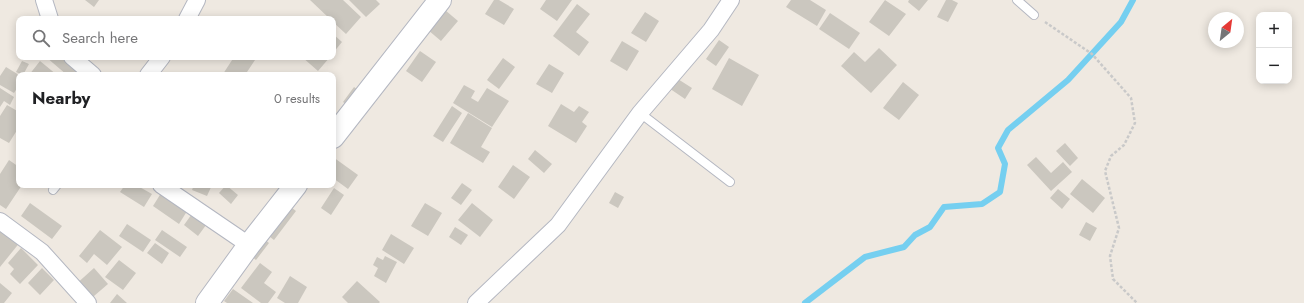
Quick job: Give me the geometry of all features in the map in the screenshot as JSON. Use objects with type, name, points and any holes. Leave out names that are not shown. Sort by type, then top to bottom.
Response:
[{"type":"street","points":[[44,0],[49,16]]},
{"type":"street","points":[[189,16],[197,0]]},
{"type":"street","points":[[336,133],[440,0]]},
{"type":"street","points":[[476,303],[558,225],[640,113],[710,30],[731,0]]},
{"type":"street","points":[[76,60],[90,72]]},
{"type":"street","points":[[150,72],[160,60]]},
{"type":"street","points":[[165,188],[249,245]]},
{"type":"street","points":[[207,303],[249,245],[294,188]]},
{"type":"street","points":[[0,221],[42,252],[88,303]]},
{"type":"lane","points":[[1017,0],[1034,15]]},
{"type":"lane","points":[[640,113],[730,182]]},
{"type":"path","points":[[1034,15],[1092,54],[1131,98],[1135,122],[1124,145],[1111,156],[1105,171],[1119,228],[1110,256],[1113,279],[1136,303]]},
{"type":"building","points":[[85,0],[99,0],[94,7]]},
{"type":"building","points":[[310,0],[343,0],[361,17],[346,34],[336,25],[336,16],[327,16]]},
{"type":"building","points":[[349,0],[376,0],[380,4],[366,17]]},
{"type":"building","points":[[494,0],[499,0],[514,9],[504,25],[485,14]]},
{"type":"building","points":[[546,0],[572,0],[557,21],[540,9]]},
{"type":"building","points":[[791,0],[810,0],[826,10],[817,26],[786,7]]},
{"type":"building","points":[[885,0],[906,14],[889,36],[869,22]]},
{"type":"building","points":[[909,0],[928,0],[919,11],[908,2]]},
{"type":"building","points":[[946,0],[952,0],[958,3],[948,22],[937,17]]},
{"type":"building","points":[[577,4],[590,14],[576,32],[589,42],[579,56],[553,36]]},
{"type":"building","points":[[445,10],[458,21],[441,41],[428,30]]},
{"type":"building","points":[[645,12],[659,21],[646,42],[631,33]]},
{"type":"building","points":[[830,13],[860,33],[849,49],[819,29]]},
{"type":"building","points":[[336,37],[342,42],[336,49]]},
{"type":"building","points":[[719,40],[729,47],[716,66],[706,59]]},
{"type":"building","points":[[622,41],[639,51],[627,71],[610,61]]},
{"type":"building","points":[[879,48],[897,65],[871,93],[841,66],[854,52],[865,62]]},
{"type":"building","points":[[420,51],[436,62],[422,82],[406,71]]},
{"type":"building","points":[[503,58],[515,67],[499,89],[487,80]]},
{"type":"building","points":[[729,58],[759,75],[742,106],[712,89]]},
{"type":"building","points":[[50,60],[66,60],[81,72],[64,72]]},
{"type":"building","points":[[232,60],[255,60],[247,72],[224,72]]},
{"type":"building","points":[[305,60],[327,60],[318,71]]},
{"type":"building","points":[[22,61],[29,64],[25,72],[16,72]]},
{"type":"building","points":[[40,61],[53,72],[31,72]]},
{"type":"building","points":[[549,64],[564,73],[552,93],[536,84]]},
{"type":"building","points":[[6,67],[16,73],[16,90],[14,93],[0,85],[0,76]]},
{"type":"building","points":[[670,74],[692,88],[685,99],[663,84]]},
{"type":"building","points":[[903,82],[919,95],[899,120],[883,108]]},
{"type":"building","points":[[464,85],[475,91],[471,98],[478,102],[487,88],[509,101],[492,127],[453,103]]},
{"type":"building","points":[[354,87],[365,95],[354,110],[343,102]]},
{"type":"building","points":[[0,88],[14,97],[10,105],[4,101],[0,107]]},
{"type":"building","points":[[561,104],[574,112],[579,106],[589,112],[582,122],[587,126],[576,143],[548,126]]},
{"type":"building","points":[[7,105],[16,110],[16,132],[9,143],[0,138],[0,116]]},
{"type":"building","points":[[452,106],[462,113],[443,142],[433,136]]},
{"type":"building","points":[[468,113],[492,128],[481,147],[490,152],[483,163],[450,143]]},
{"type":"building","points":[[1065,143],[1078,158],[1070,166],[1056,151]]},
{"type":"building","points":[[535,150],[552,164],[544,173],[528,159]]},
{"type":"building","points":[[1036,157],[1051,173],[1063,162],[1072,172],[1051,191],[1027,165]]},
{"type":"building","points":[[336,159],[358,175],[348,189],[336,180]]},
{"type":"building","points":[[9,160],[16,165],[16,188],[20,188],[6,209],[0,205],[0,174]]},
{"type":"building","points":[[513,165],[530,177],[514,199],[498,187]]},
{"type":"building","points":[[1082,179],[1105,198],[1093,213],[1070,194]]},
{"type":"building","points":[[462,183],[472,190],[461,205],[451,198]]},
{"type":"building","points":[[123,188],[141,188],[152,194],[144,207],[120,192]]},
{"type":"building","points":[[193,188],[211,188],[207,196],[192,190]]},
{"type":"building","points":[[223,188],[230,188],[238,195],[231,204],[219,193]]},
{"type":"building","points":[[334,188],[344,195],[331,215],[321,208]]},
{"type":"building","points":[[1058,189],[1070,199],[1062,209],[1050,198]]},
{"type":"building","points":[[163,190],[189,208],[179,224],[153,206]]},
{"type":"building","points":[[615,192],[624,197],[618,208],[609,203]]},
{"type":"building","points":[[279,198],[296,211],[274,240],[257,227]]},
{"type":"building","points":[[30,203],[62,226],[52,239],[21,216]]},
{"type":"building","points":[[425,203],[442,213],[428,236],[411,226]]},
{"type":"building","points":[[472,203],[493,220],[480,237],[458,220]]},
{"type":"building","points":[[194,211],[209,221],[198,236],[184,225]]},
{"type":"building","points":[[1086,222],[1097,228],[1090,241],[1079,235]]},
{"type":"building","points":[[127,224],[151,240],[143,252],[119,236]]},
{"type":"building","points":[[455,227],[468,235],[461,245],[449,237]]},
{"type":"building","points":[[0,229],[21,241],[0,267]]},
{"type":"building","points":[[100,230],[122,247],[107,265],[94,254],[87,263],[79,256]]},
{"type":"building","points":[[162,230],[187,247],[180,257],[155,240]]},
{"type":"building","points":[[253,230],[269,243],[256,260],[240,247]]},
{"type":"building","points":[[391,234],[414,248],[404,264],[382,250]]},
{"type":"building","points":[[155,243],[169,253],[162,264],[147,253]]},
{"type":"building","points":[[21,248],[38,265],[20,284],[10,274],[14,269],[8,263]]},
{"type":"building","points":[[385,256],[397,262],[386,283],[374,276],[378,268],[373,265],[377,257],[383,260]]},
{"type":"building","points":[[119,260],[136,273],[123,290],[105,277]]},
{"type":"building","points":[[260,263],[272,272],[264,283],[276,292],[268,303],[261,303],[241,288]]},
{"type":"building","points":[[42,268],[54,280],[40,295],[28,283]]},
{"type":"building","points":[[94,268],[108,284],[87,302],[74,286]]},
{"type":"building","points":[[290,276],[307,287],[298,303],[285,303],[277,298]]},
{"type":"building","points":[[357,281],[380,302],[348,303],[342,297]]},
{"type":"building","points":[[0,283],[12,293],[4,303],[0,303]]},
{"type":"building","points":[[233,289],[253,303],[227,303],[224,301]]},
{"type":"building","points":[[117,294],[127,303],[110,303]]},
{"type":"waterway","points":[[805,303],[865,257],[904,247],[915,235],[930,227],[944,207],[982,204],[1000,192],[1005,164],[998,148],[1008,130],[1068,80],[1121,22],[1133,0]]}]
